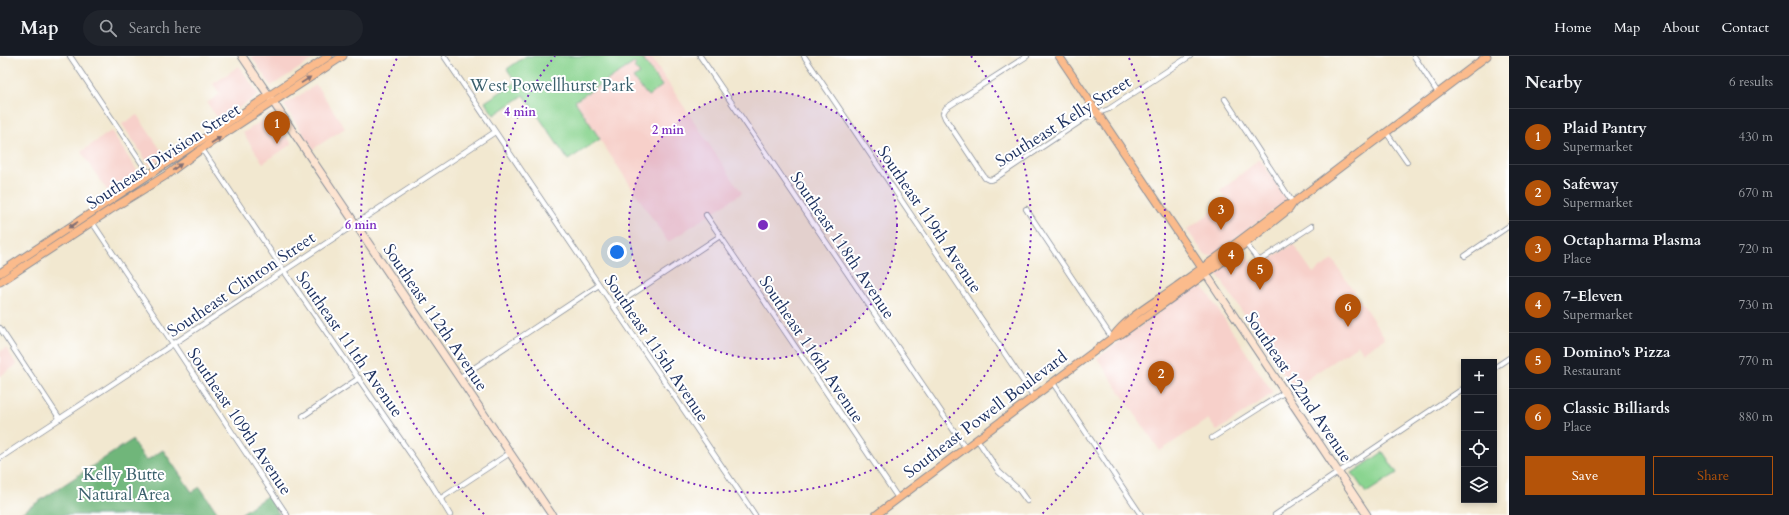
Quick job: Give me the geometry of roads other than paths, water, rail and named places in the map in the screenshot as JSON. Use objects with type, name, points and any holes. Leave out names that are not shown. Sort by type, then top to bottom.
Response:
[{"type":"main road","name":"Southeast 112th Avenue","points":[[242,56],[552,515]]},
{"type":"main road","name":"Southeast Division Street","points":[[0,273],[329,56]]},
{"type":"main road","name":"Southeast Division Street","points":[[0,282],[165,176],[202,149],[343,56]]},
{"type":"main road","name":"Southeast 122nd Avenue","points":[[1059,56],[1367,515]]},
{"type":"main road","name":"Southeast Powell Boulevard","points":[[876,515],[1112,338],[1121,334],[1204,271],[1285,206],[1293,203],[1487,56]]},
{"type":"main road","points":[[124,202],[125,197],[149,180],[149,174]]},
{"type":"main road","name":"Southeast Powell Boulevard","points":[[1204,271],[1246,244],[1289,209],[1293,203]]},
{"type":"main road","points":[[92,222],[96,210]]},
{"type":"street","points":[[70,56],[149,174]]},
{"type":"street","name":"Southeast 115th Avenue","points":[[444,56],[755,515]]},
{"type":"street","name":"Southeast 118th Avenue","points":[[700,56],[965,447]]},
{"type":"street","name":"Southeast 119th Avenue","points":[[804,56],[1034,397]]},
{"type":"street","name":"Southeast Kelly Street","points":[[1026,56],[946,108],[943,112],[945,118],[985,178],[989,180],[994,179],[1087,117],[1109,109],[1190,56]]},
{"type":"street","points":[[1414,56],[1438,93]]},
{"type":"street","points":[[1225,99],[1293,203]]},
{"type":"street","name":"Southeast Clinton Street","points":[[0,458],[495,132]]},
{"type":"street","points":[[1386,132],[1407,162]]},
{"type":"street","name":"Southeast 111th Avenue","points":[[202,149],[284,271],[430,482],[450,515]]},
{"type":"street","points":[[1026,209],[1112,338]]},
{"type":"street","name":"Southeast 116th Avenue","points":[[706,215],[898,498]]},
{"type":"street","name":"Southeast 109th Avenue","points":[[92,222],[287,515]]},
{"type":"street","points":[[1246,244],[1259,261],[1312,226]]},
{"type":"street","points":[[1465,256],[1509,226]]},
{"type":"street","points":[[613,307],[720,236]]},
{"type":"street","points":[[459,378],[599,285]]},
{"type":"street","points":[[0,328],[60,419]]},
{"type":"street","points":[[1497,366],[1509,358]]},
{"type":"street","points":[[303,416],[359,378]]},
{"type":"street","points":[[1053,383],[1100,452],[1138,514]]},
{"type":"street","points":[[1275,515],[1461,390]]},
{"type":"street","points":[[1212,438],[1285,392]]},
{"type":"street","points":[[977,439],[999,472],[1019,490],[1027,501]]},
{"type":"street","points":[[440,499],[510,453]]},
{"type":"place","name":"Plaid Pantry","points":[[277,144]]},
{"type":"place","name":"Octapharma Plasma","points":[[1221,230]]},
{"type":"place","name":"7-Eleven","points":[[1231,275]]},
{"type":"place","name":"Domino's Pizza","points":[[1260,290]]},
{"type":"place","name":"Classic Billiards","points":[[1348,327]]},
{"type":"place","name":"Safeway","points":[[1161,394]]},
{"type":"park label","name":"West Powellhurst Park","points":[[552,85]]},
{"type":"park label","name":"Kelly Butte Natural Area","points":[[124,484]]}]
